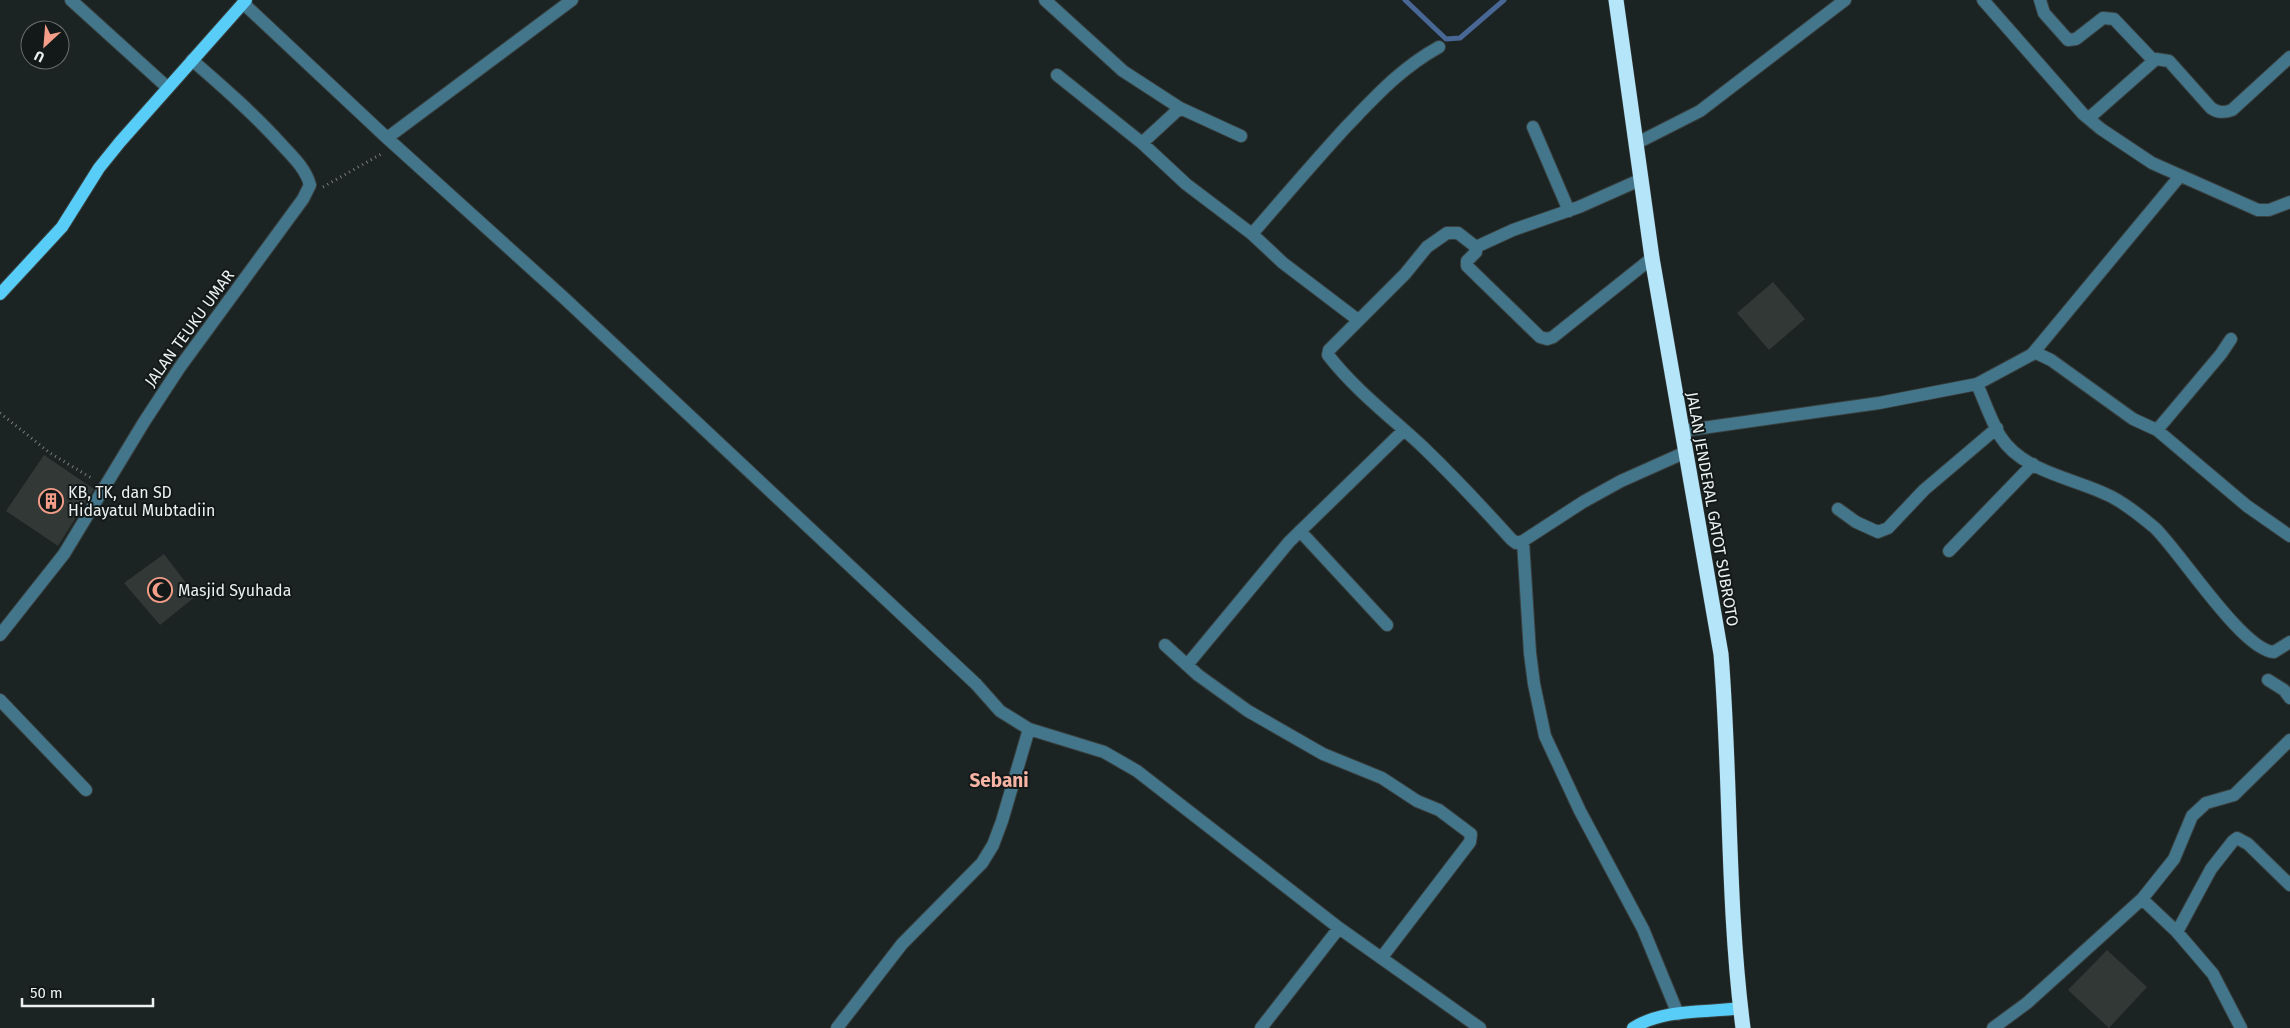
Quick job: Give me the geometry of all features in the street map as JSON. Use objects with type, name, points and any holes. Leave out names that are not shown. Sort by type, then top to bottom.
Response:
[{"type":"highway","name":"JALAN JENDERAL GATOT SUBROTO","points":[[1616,0],[1652,258],[1721,654],[1726,711],[1736,958],[1744,1028]]},
{"type":"main road","points":[[0,294],[62,228],[99,168],[167,87],[245,2]]},
{"type":"main road","points":[[1633,1028],[1652,1019],[1678,1014],[1741,1008]]},
{"type":"street","points":[[71,0],[167,87]]},
{"type":"street","points":[[391,142],[572,0]]},
{"type":"street","points":[[1045,0],[1124,71],[1180,108],[1241,136]]},
{"type":"street","points":[[1637,143],[1700,111],[1845,0]]},
{"type":"street","points":[[1983,0],[2101,130],[2152,164],[2258,210],[2269,210],[2290,202]]},
{"type":"street","points":[[2040,0],[2044,13],[2068,40],[2076,39],[2103,18],[2114,19],[2153,60],[2169,61],[2211,108],[2216,111],[2226,112],[2232,110],[2290,57]]},
{"type":"street","points":[[245,2],[391,142],[570,304],[758,479],[976,684],[1000,711],[1029,729],[1104,752],[1137,771],[1339,928],[1480,1028]]},
{"type":"street","points":[[1252,234],[1310,166],[1373,99],[1414,61],[1439,47]]},
{"type":"street","name":"JALAN TEUKU UMAR","points":[[0,635],[64,554],[180,367],[303,199],[310,185],[308,176],[256,116],[192,60]]},
{"type":"street","points":[[2089,118],[2153,60]]},
{"type":"street","points":[[1057,75],[1142,143],[1186,184],[1252,234],[1283,262],[1358,320]]},
{"type":"street","points":[[1142,143],[1180,108]]},
{"type":"street","points":[[1533,127],[1569,211]]},
{"type":"street","points":[[1681,432],[1879,403],[1977,384],[2034,352],[2180,176]]},
{"type":"street","points":[[1476,247],[1513,230],[1569,211],[1642,179]]},
{"type":"street","points":[[1476,247],[1458,233],[1447,232],[1440,237],[1427,247],[1379,301],[1329,350],[1328,355],[1403,431],[1470,494],[1511,539],[1516,543],[1523,541],[1583,502],[1621,481],[1686,452]]},
{"type":"street","points":[[1476,247],[1476,252],[1467,261],[1467,266],[1540,337],[1547,339],[1553,337],[1652,258]]},
{"type":"street","points":[[2158,430],[2221,354],[2230,339]]},
{"type":"street","points":[[2034,352],[2051,360],[2133,419],[2158,430],[2247,506],[2290,536]]},
{"type":"street","points":[[1977,384],[2000,436],[2017,454],[2033,464],[2111,496],[2153,527],[2170,544],[2212,601],[2264,651],[2274,652],[2290,642]]},
{"type":"street","points":[[1838,510],[1856,522],[1878,532],[1888,528],[1924,490],[1997,428]]},
{"type":"street","points":[[1186,665],[1245,592],[1300,531],[1403,431]]},
{"type":"street","points":[[1950,551],[2033,464]]},
{"type":"street","points":[[1300,531],[1387,626]]},
{"type":"street","points":[[1523,541],[1531,661],[1545,736],[1580,811],[1643,929],[1678,1014]]},
{"type":"street","points":[[1165,645],[1198,675],[1248,711],[1323,754],[1382,778],[1418,801],[1439,810],[1471,834],[1470,842],[1382,957]]},
{"type":"street","points":[[2268,680],[2284,690],[2290,698]]},
{"type":"street","points":[[0,700],[86,790]]},
{"type":"street","points":[[837,1028],[902,944],[982,863],[993,845],[1002,821],[1029,729]]},
{"type":"street","points":[[1993,1028],[2027,1003],[2142,899],[2174,859],[2192,816],[2206,803],[2234,795],[2290,740]]},
{"type":"street","points":[[2177,932],[2211,869],[2235,839],[2240,838],[2248,844],[2290,885]]},
{"type":"street","points":[[2142,899],[2177,932],[2213,974],[2241,1028]]},
{"type":"street","points":[[1261,1028],[1339,928]]},
{"type":"path","points":[[303,199],[391,142]]},
{"type":"path","points":[[0,413],[50,453],[104,487]]},
{"type":"building","points":[[1773,282],[1805,319],[1769,350],[1737,313]]},
{"type":"building","name":"KB, TK, dan SD Hidayatul Mubtadiin","points":[[44,455],[94,489],[58,546],[6,511]]},
{"type":"building","name":"Masjid Syuhada","points":[[164,554],[196,596],[160,625],[124,583]]},
{"type":"building","points":[[2107,950],[2147,987],[2109,1028],[2068,990]]},
{"type":"waterway","points":[[1405,0],[1446,39],[1460,38],[1504,0]]},
{"type":"place","name":"KB, TK, dan SD Hidayatul Mubtadiin","points":[[51,501]]},
{"type":"place","name":"Masjid Syuhada","points":[[160,590]]},
{"type":"district","name":"Sebani","points":[[999,780]]}]
